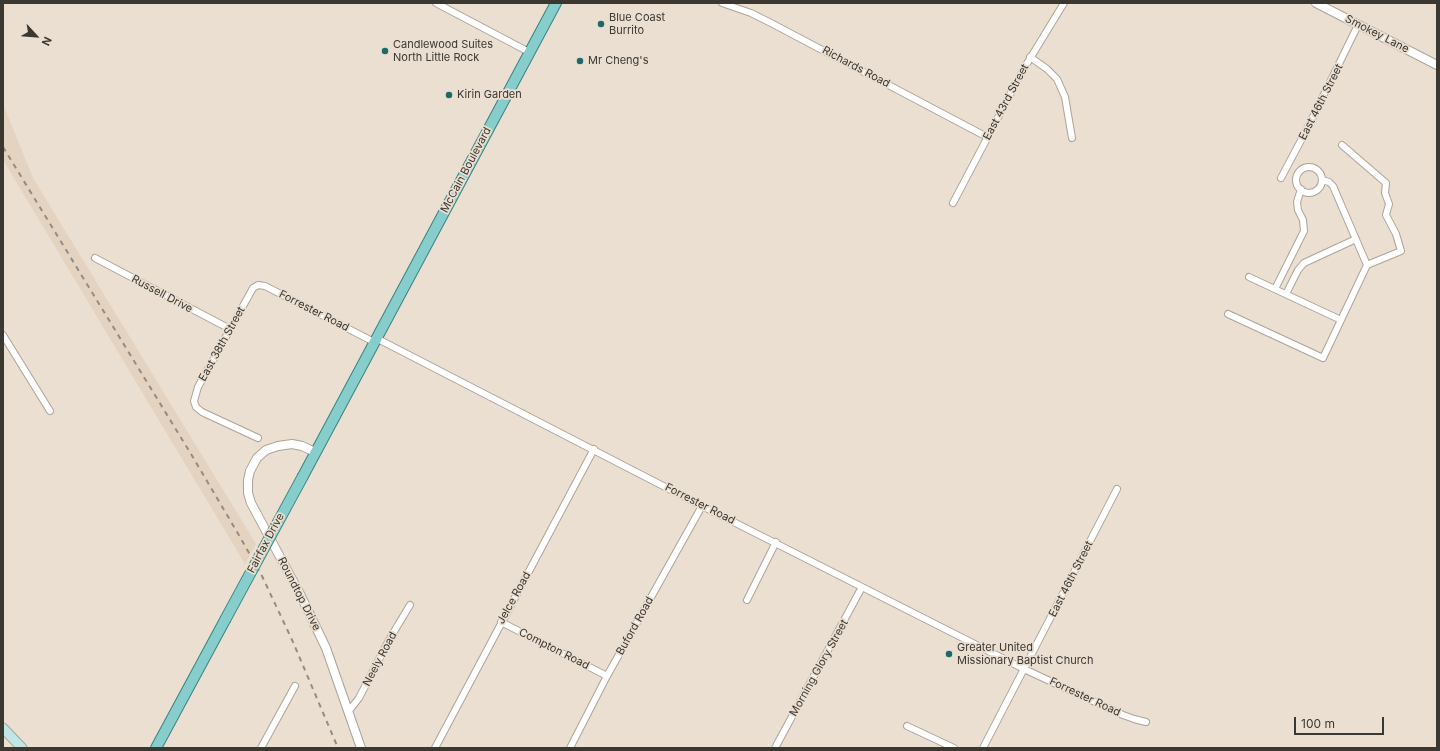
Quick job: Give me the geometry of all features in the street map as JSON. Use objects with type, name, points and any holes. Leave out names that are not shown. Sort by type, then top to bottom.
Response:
[{"type":"main road","name":"McCain Boulevard","points":[[375,340],[556,3]]},
{"type":"main road","name":"Fairfax Drive","points":[[156,748],[375,340]]},
{"type":"main road","points":[[3,728],[22,748]]},
{"type":"street","points":[[436,3],[529,52]]},
{"type":"street","name":"Richards Road","points":[[722,3],[751,13],[771,23],[987,137]]},
{"type":"street","name":"East 43rd Street","points":[[953,203],[1030,57],[1064,3]]},
{"type":"street","name":"Smokey Lane","points":[[1316,3],[1437,65]]},
{"type":"street","name":"East 46th Street","points":[[1281,178],[1308,129],[1358,24]]},
{"type":"street","points":[[1030,57],[1047,69],[1057,79],[1065,97],[1072,138]]},
{"type":"street","points":[[1228,314],[1323,358],[1367,265],[1401,251],[1396,234],[1386,215],[1389,204],[1385,193],[1386,183],[1342,145]]},
{"type":"street","points":[[1288,164],[1300,171]]},
{"type":"street","points":[[1312,168],[1319,172],[1322,180],[1319,188],[1312,192],[1304,192],[1297,184],[1297,177],[1300,171],[1312,168]]},
{"type":"street","points":[[1285,171],[1297,177]]},
{"type":"street","points":[[1322,180],[1329,182],[1333,186],[1367,265]]},
{"type":"street","points":[[1275,289],[1304,231],[1303,220],[1298,210],[1301,189]]},
{"type":"street","points":[[1286,294],[1298,270],[1304,263],[1356,239]]},
{"type":"street","name":"Russell Drive","points":[[95,258],[230,329]]},
{"type":"street","points":[[1249,277],[1341,320]]},
{"type":"street","name":"Forrester Road","points":[[253,288],[258,285],[265,286],[594,449],[702,506],[776,542],[1024,669],[1134,720],[1146,722]]},
{"type":"street","name":"East 38th Street","points":[[253,288],[198,387],[194,401],[196,407],[202,412],[258,438]]},
{"type":"street","points":[[3,335],[50,411]]},
{"type":"street","name":"Roundtop Drive","points":[[315,452],[302,446],[292,444],[266,450],[257,458],[250,471],[248,493],[255,510],[300,594],[326,648],[361,748]]},
{"type":"street","name":"Jelce Road","points":[[435,748],[594,449]]},
{"type":"street","name":"East 46th Street","points":[[1024,669],[1117,489]]},
{"type":"street","name":"Buford Road","points":[[570,748],[607,676],[702,506]]},
{"type":"street","points":[[747,600],[776,542]]},
{"type":"street","name":"Morning Glory Street","points":[[775,748],[862,587]]},
{"type":"street","name":"Neely Road","points":[[348,712],[359,698],[389,640],[410,605]]},
{"type":"street","name":"Compton Road","points":[[501,622],[607,676]]},
{"type":"street","points":[[983,748],[1024,669]]},
{"type":"street","points":[[261,748],[295,686]]},
{"type":"street","points":[[907,726],[954,748]]},
{"type":"shaded area","points":[[3,104],[33,178],[256,544],[245,564],[3,160]]},
{"type":"railway","points":[[3,147],[191,454],[262,576],[293,642],[338,748]]},
{"type":"place","name":"Blue Coast Burrito","points":[[601,24]]},
{"type":"place","name":"Candlewood Suites North Little Rock","points":[[385,51]]},
{"type":"place","name":"Mr Cheng's","points":[[580,61]]},
{"type":"place","name":"Kirin Garden","points":[[449,95]]},
{"type":"place","name":"Greater United Missionary Baptist Church","points":[[949,654]]}]
